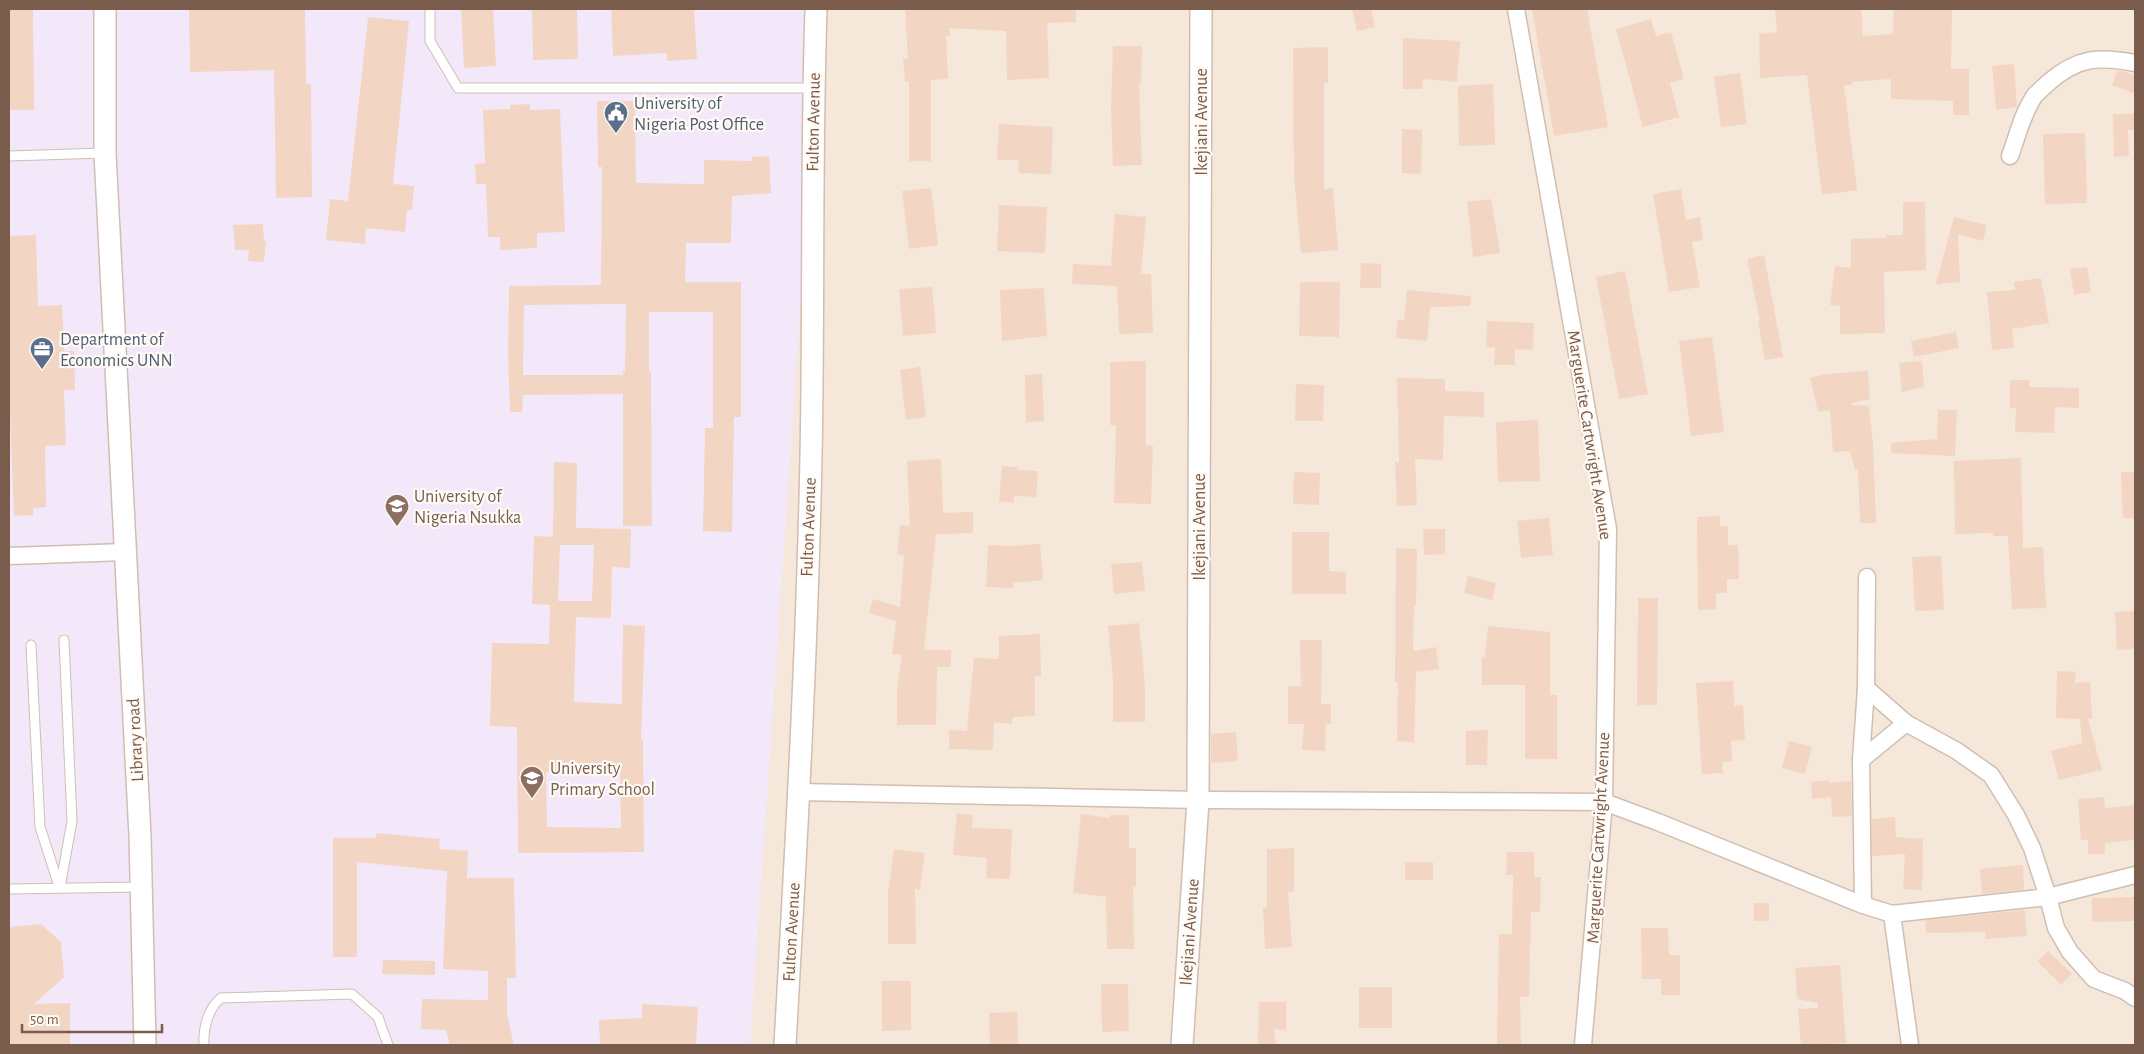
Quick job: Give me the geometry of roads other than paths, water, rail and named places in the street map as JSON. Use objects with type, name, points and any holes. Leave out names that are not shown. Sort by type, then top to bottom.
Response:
[{"type":"street","name":"Library road","points":[[105,9],[105,153],[141,887],[144,1045]]},
{"type":"street","name":"Fulton Avenue","points":[[784,1045],[799,792],[811,457],[813,88],[816,9]]},
{"type":"street","name":"Ikejiani Avenue","points":[[1182,1045],[1198,800],[1201,9]]},
{"type":"street","name":"Marguerite Cartwright Avenue","points":[[1516,9],[1608,529],[1604,802],[1583,1045]]},
{"type":"street","points":[[2010,156],[2035,95],[2063,70],[2082,62],[2109,58],[2135,63]]},
{"type":"street","points":[[9,556],[125,552]]},
{"type":"street","points":[[1863,906],[1861,760],[1866,688],[1867,577]]},
{"type":"street","points":[[1866,688],[1906,723],[1957,751],[1991,776],[2016,815],[2032,848],[2048,896],[2056,928],[2070,952],[2094,979],[2125,991],[2135,998]]},
{"type":"street","points":[[1861,760],[1906,723]]},
{"type":"street","points":[[799,792],[1198,800],[1604,802],[1658,822],[1863,906],[1892,914],[2048,896],[2135,875]]},
{"type":"street","points":[[1892,914],[1910,1045]]},
{"type":"lane","points":[[430,9],[430,41],[458,88],[813,88]]},
{"type":"lane","points":[[9,156],[105,153]]},
{"type":"lane","points":[[60,888],[72,822],[64,640]]},
{"type":"lane","points":[[31,645],[40,827],[60,888]]},
{"type":"lane","points":[[9,889],[141,887]]},
{"type":"lane","points":[[204,1045],[207,1022],[213,1004],[221,998],[352,994],[378,1017],[388,1045]]},
{"type":"place","name":"University of Nigeria Post Office","points":[[616,134]]},
{"type":"place","name":"Department of Economics UNN","points":[[42,370]]},
{"type":"place","name":"University of Nigeria Nsukka","points":[[397,527]]},
{"type":"place","name":"University Primary School","points":[[532,799]]}]
